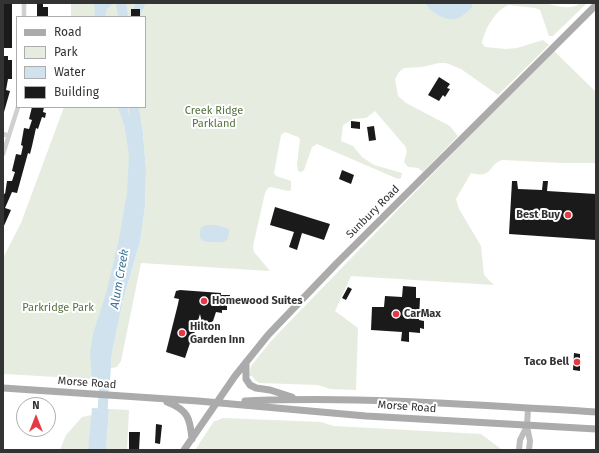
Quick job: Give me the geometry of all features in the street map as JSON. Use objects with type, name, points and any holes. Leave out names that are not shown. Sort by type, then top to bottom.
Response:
[{"type":"main road","name":"Sunbury Road","points":[[184,450],[246,362],[268,335],[336,264],[596,5]]},
{"type":"main road","points":[[246,362],[246,379],[250,385],[298,399]]},
{"type":"main road","name":"Morse Road","points":[[3,388],[217,403],[366,416],[596,430]]},
{"type":"main road","points":[[160,399],[179,406],[187,414],[191,423],[192,439]]},
{"type":"main road","name":"Morse Road","points":[[217,403],[298,399],[366,400],[596,412]]},
{"type":"main road","points":[[528,408],[527,426],[530,441],[529,450]]},
{"type":"main road","points":[[519,450],[520,440],[527,426]]},
{"type":"street","points":[[24,3],[24,16]]},
{"type":"street","points":[[3,154],[18,108]]},
{"type":"street","points":[[3,134],[9,136]]},
{"type":"green space","name":"Creek Ridge Parkland","points":[[532,2],[561,7],[572,7],[580,3],[587,3],[553,36],[549,36],[540,10],[535,8],[509,5],[504,7],[495,15],[483,38],[482,43],[485,47],[506,49],[517,48],[543,40],[549,45],[498,95],[461,69],[446,63],[404,68],[399,72],[395,79],[398,96],[406,103],[450,126],[458,136],[423,172],[418,168],[408,167],[404,162],[407,151],[405,146],[375,111],[366,118],[353,119],[343,125],[341,141],[353,146],[362,157],[374,165],[402,173],[401,178],[398,179],[317,144],[312,147],[304,170],[301,172],[298,171],[297,165],[300,139],[285,132],[281,135],[274,173],[276,176],[291,181],[291,190],[288,191],[271,187],[268,188],[265,193],[253,246],[254,252],[270,271],[141,263],[121,361],[117,367],[111,368],[112,353],[123,300],[140,242],[145,207],[146,170],[139,108],[146,108],[146,16],[140,16],[146,3],[425,3],[448,19],[456,19],[472,8],[472,3]]},
{"type":"green space","points":[[71,3],[135,3],[131,16],[71,16]]},
{"type":"green space","points":[[554,51],[596,92],[596,163],[503,160],[496,163],[487,173],[471,173],[456,199],[459,209],[481,246],[484,275],[494,285],[351,276],[335,311],[358,328],[356,390],[330,389],[318,385],[259,383],[252,376],[249,376],[251,366],[272,340],[505,99]]},
{"type":"green space","name":"Parkridge Park","points":[[64,108],[135,108],[137,144],[102,360],[92,379],[3,374],[3,258],[21,223]]},
{"type":"green space","points":[[109,409],[129,410],[127,450],[106,450]]},
{"type":"green space","points":[[92,415],[88,450],[60,450],[66,435],[82,417]]},
{"type":"green space","points":[[223,418],[321,422],[334,426],[481,434],[501,450],[195,450],[214,421]]},
{"type":"water","points":[[94,3],[113,3],[107,9],[105,16],[95,16]]},
{"type":"water","points":[[135,3],[146,3],[140,16],[131,16]]},
{"type":"water","points":[[425,3],[472,3],[472,8],[456,19],[447,19],[430,10]]},
{"type":"water","points":[[118,108],[127,108],[129,116],[133,116],[135,113],[135,108],[139,108],[146,170],[145,207],[140,242],[123,300],[112,353],[110,380],[92,379],[90,353],[93,334],[107,290],[119,239],[127,193],[129,155],[125,128]]},
{"type":"water","points":[[206,225],[216,225],[229,229],[227,239],[221,242],[208,242],[202,240],[200,236],[201,228]]},
{"type":"water","points":[[92,408],[109,409],[106,450],[88,450]]},
{"type":"building","points":[[4,3],[12,3],[12,48],[3,48]]},
{"type":"building","points":[[37,3],[43,3],[43,7],[48,7],[48,16],[37,16]]},
{"type":"building","points":[[131,9],[140,9],[140,16],[131,16]]},
{"type":"building","points":[[3,56],[8,56],[8,60],[12,60],[12,79],[8,79],[6,90],[10,91],[4,112],[3,112]]},
{"type":"building","points":[[439,77],[450,84],[447,88],[450,89],[445,97],[443,95],[439,101],[428,95]]},
{"type":"building","points":[[32,108],[44,108],[43,112],[46,113],[45,118],[42,117],[38,129],[36,128],[30,154],[28,153],[17,193],[12,192],[5,208],[11,210],[3,228],[3,193],[5,194],[7,181],[12,181],[15,172],[12,171],[16,154],[21,155],[24,128],[29,129],[32,120],[29,119]]},
{"type":"building","points":[[351,121],[360,122],[360,129],[351,128]]},
{"type":"building","points":[[374,126],[376,140],[369,141],[367,127]]},
{"type":"building","points":[[342,170],[354,175],[351,184],[339,179]]},
{"type":"building","name":"Best Buy","points":[[512,181],[517,181],[518,189],[542,190],[543,181],[548,181],[547,191],[596,194],[596,240],[509,234]]},
{"type":"building","points":[[275,207],[330,224],[324,240],[302,233],[297,250],[289,247],[294,232],[270,225]]},
{"type":"building","name":"CarMax","points":[[403,286],[416,287],[416,298],[420,298],[419,320],[424,321],[424,329],[420,328],[420,333],[409,332],[409,342],[401,341],[402,332],[371,330],[372,307],[384,307],[385,296],[402,297]]},
{"type":"building","points":[[348,287],[352,289],[346,300],[342,298]]},
{"type":"building","points":[[180,290],[230,295],[229,303],[227,303],[227,310],[222,310],[222,313],[216,312],[213,321],[203,327],[200,314],[185,358],[166,352],[179,299],[174,298],[176,291]]},
{"type":"building","name":"Taco Bell","points":[[574,353],[580,354],[580,371],[573,370]]},
{"type":"building","points":[[156,424],[162,425],[160,444],[155,443]]},
{"type":"building","points":[[129,432],[140,432],[139,450],[129,449]]},
{"type":"waterway","name":"Alum Creek","points":[[121,3],[123,16]]},
{"type":"waterway","name":"Alum Creek","points":[[134,108],[135,127]]},
{"type":"waterway","name":"Alum Creek","points":[[102,422],[105,366]]},
{"type":"place","name":"Best Buy","points":[[568,215]]},
{"type":"place","name":"Homewood Suites","points":[[204,301]]},
{"type":"place","name":"CarMax","points":[[396,314]]},
{"type":"place","name":"Hilton Garden Inn","points":[[182,333]]},
{"type":"place","name":"Taco Bell","points":[[577,362]]}]
